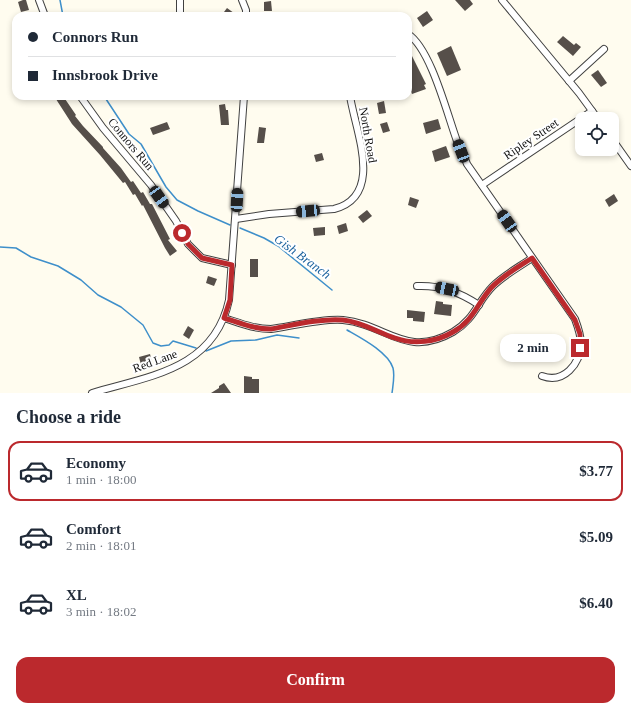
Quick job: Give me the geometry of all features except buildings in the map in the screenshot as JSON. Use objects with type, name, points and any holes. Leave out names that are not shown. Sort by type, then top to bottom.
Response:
[{"type":"street","points":[[39,0],[44,12]]},
{"type":"street","points":[[180,0],[180,12]]},
{"type":"street","points":[[242,0],[246,12]]},
{"type":"street","points":[[502,0],[592,111]]},
{"type":"street","points":[[412,38],[416,41],[426,57],[435,77],[461,151],[468,164],[575,320],[578,327],[581,342],[579,355],[568,373],[558,378],[548,378],[542,376]]},
{"type":"street","points":[[569,81],[604,49]]},
{"type":"street","name":"Connors Run","points":[[83,100],[102,128],[151,185],[176,221],[188,244],[202,258],[232,265]]},
{"type":"street","name":"Red Lane","points":[[92,393],[157,375],[181,365],[209,341],[224,318],[230,300],[244,100]]},
{"type":"street","name":"North Road","points":[[236,219],[269,214],[334,209],[352,201],[362,184],[364,163],[351,100]]},
{"type":"street","name":"Ripley Street","points":[[482,185],[592,111]]},
{"type":"street","points":[[619,149],[631,166]]},
{"type":"street","points":[[224,318],[262,329],[331,320],[345,320],[362,324],[394,338],[417,342],[436,340],[454,332],[467,322],[492,287],[532,258]]},
{"type":"street","points":[[417,286],[447,289],[458,293],[479,306]]},
{"type":"waterway","name":"Gish Branch","points":[[60,0],[62,12]]},
{"type":"waterway","name":"Gish Branch","points":[[107,100],[129,134],[141,144],[166,187],[177,200],[230,225]]},
{"type":"waterway","name":"Gish Branch","points":[[240,228],[264,238],[278,246],[332,290]]},
{"type":"waterway","points":[[0,247],[16,248],[31,257],[58,266],[81,280],[98,295],[121,307],[143,325],[153,343],[161,346],[169,345],[173,341],[196,348]]},
{"type":"waterway","name":"Gish Branch","points":[[347,330],[386,356],[393,368],[394,374],[392,393]]},
{"type":"waterway","points":[[206,351],[231,341],[256,340],[277,335],[299,338]]},
{"type":"route","points":[[182,233],[188,244],[202,258],[232,265],[230,300],[224,318],[262,329],[331,320],[345,320],[362,324],[394,338],[409,342],[427,342],[436,340],[454,332],[467,322],[473,315],[492,287],[532,258],[575,320],[580,334],[580,348]]}]
